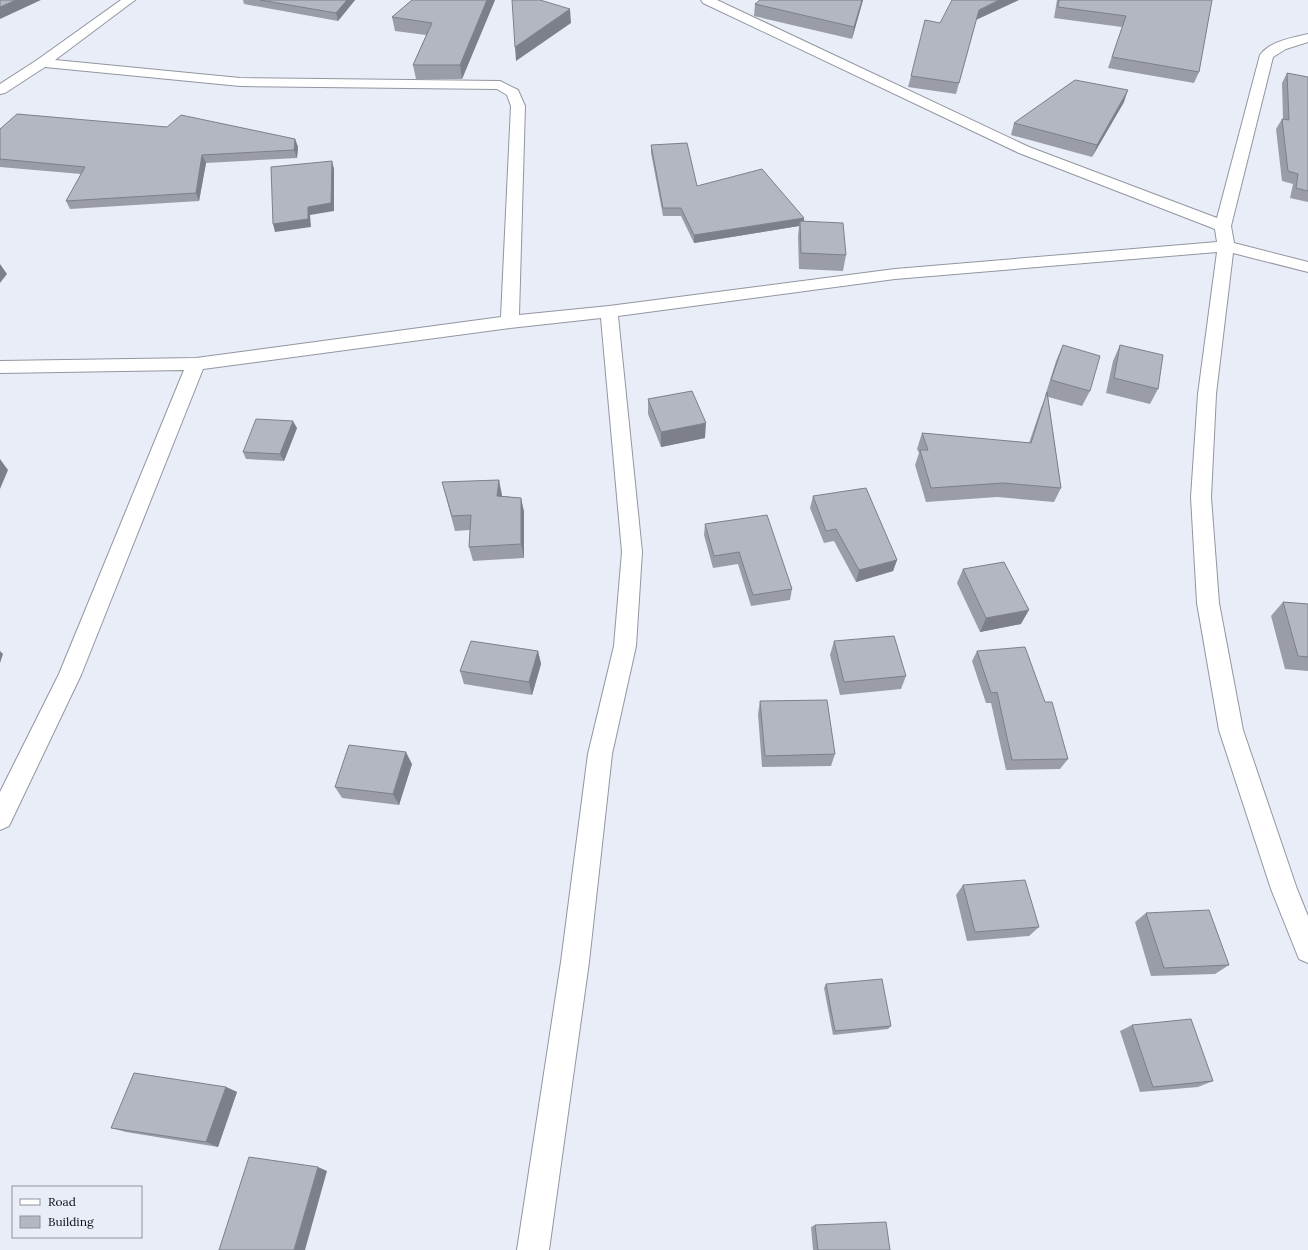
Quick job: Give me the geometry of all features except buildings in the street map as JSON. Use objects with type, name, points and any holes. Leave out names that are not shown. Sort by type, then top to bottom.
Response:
[{"type":"street","points":[[0,90],[42,63],[129,0]]},
{"type":"street","points":[[706,0],[1024,150],[1224,236],[1308,267]]},
{"type":"street","points":[[1308,38],[1286,43],[1274,48],[1267,55],[1224,236],[1207,394],[1201,496],[1208,603],[1231,730],[1284,889],[1308,950]]},
{"type":"street","points":[[42,63],[240,82],[500,85],[514,93],[518,106],[510,322]]},
{"type":"street","points":[[0,367],[196,364],[510,322],[609,312],[896,274],[1224,236]]},
{"type":"street","points":[[533,1250],[575,962],[600,754],[625,646],[632,552],[609,312]]},
{"type":"street","points":[[0,818],[70,675],[196,364]]}]
